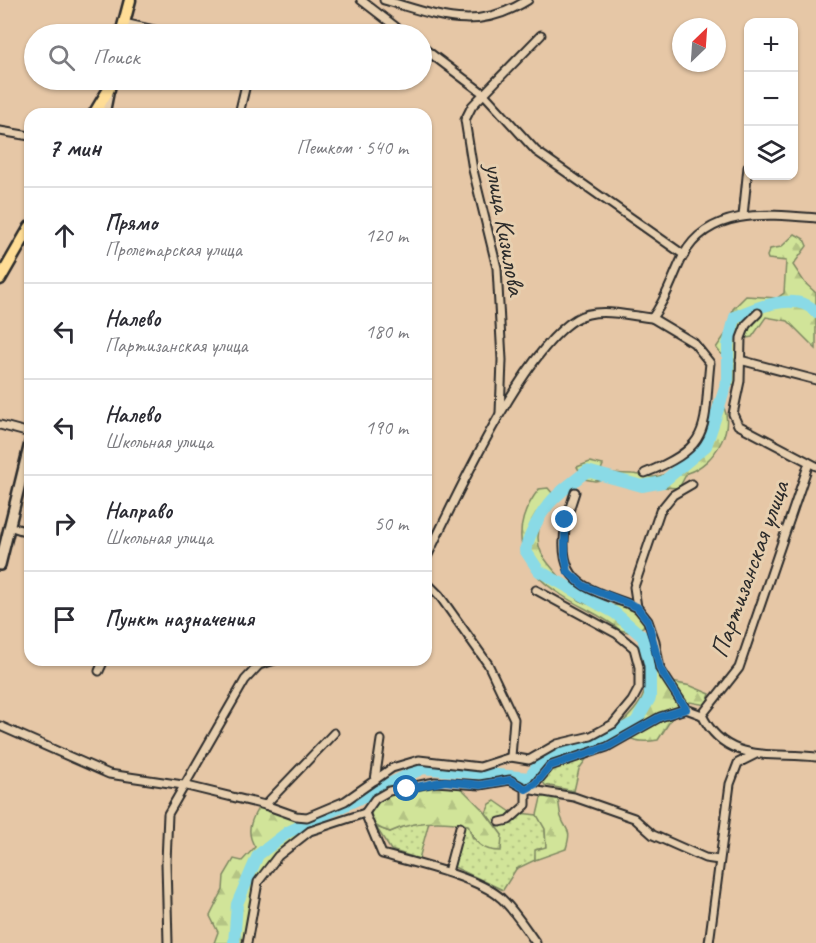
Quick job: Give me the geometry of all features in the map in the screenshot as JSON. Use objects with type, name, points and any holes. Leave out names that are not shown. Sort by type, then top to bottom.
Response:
[{"type":"main road","points":[[124,24],[130,0]]},
{"type":"main road","points":[[97,108],[107,90]]},
{"type":"main road","points":[[0,279],[24,238]]},
{"type":"street","points":[[361,0],[392,24]]},
{"type":"street","points":[[384,0],[437,15],[485,19],[510,11],[528,0]]},
{"type":"street","name":"улица Кизилова","points":[[500,415],[502,360],[497,268],[473,170],[465,120],[472,106],[541,35]]},
{"type":"street","name":"улица Кизилова","points":[[432,55],[484,94],[536,152],[684,255]]},
{"type":"street","points":[[105,108],[109,90]]},
{"type":"street","points":[[240,108],[245,90]]},
{"type":"street","points":[[0,130],[24,135]]},
{"type":"street","points":[[743,216],[747,180]]},
{"type":"street","points":[[652,318],[665,300],[684,255],[700,234],[717,223],[743,216],[816,218]]},
{"type":"street","points":[[432,547],[500,415],[532,366],[556,336],[576,318],[593,312],[652,318],[694,343],[710,363],[706,422],[691,448],[675,461],[645,473]]},
{"type":"street","points":[[758,313],[746,325],[740,360],[740,381],[733,414],[738,425],[816,466]]},
{"type":"street","points":[[740,360],[816,380]]},
{"type":"street","points":[[0,425],[24,431]]},
{"type":"street","name":"Партизанская улица","points":[[702,715],[739,669],[808,463]]},
{"type":"street","points":[[0,565],[24,467]]},
{"type":"street","points":[[692,484],[673,495],[660,511],[634,587],[637,607],[648,621],[660,669],[686,709],[702,715],[709,729],[722,742],[736,751],[816,757]]},
{"type":"street","points":[[576,492],[565,520],[565,555],[568,572],[584,586],[637,607]]},
{"type":"street","points":[[9,526],[24,531]]},
{"type":"street","points":[[432,588],[440,595],[488,664],[514,719],[511,757]]},
{"type":"street","points":[[0,726],[109,774],[183,785],[265,805],[296,816],[307,816],[345,801],[392,768],[419,760],[480,766],[511,757],[529,760],[557,744],[591,736],[613,724],[632,701],[639,688],[639,667],[634,648],[616,634],[536,590]]},
{"type":"street","points":[[99,671],[101,666]]},
{"type":"street","points":[[168,943],[166,862],[168,814],[245,680],[260,666]]},
{"type":"street","points":[[526,789],[535,784],[550,766],[607,747],[660,717],[686,709]]},
{"type":"street","points":[[265,805],[334,733]]},
{"type":"street","points":[[375,780],[381,740]]},
{"type":"street","points":[[709,943],[730,784],[738,764],[756,754]]},
{"type":"street","points":[[247,943],[258,882],[278,856],[309,831],[364,813],[375,799],[390,791],[435,782],[480,785],[510,780],[526,789],[574,797],[634,818],[653,835],[705,858],[719,860]]},
{"type":"street","points":[[500,822],[523,811],[526,806],[526,789]]},
{"type":"street","points":[[364,813],[382,854],[448,872],[499,896],[514,912],[536,943]]},
{"type":"street","points":[[448,872],[460,828]]},
{"type":"green space","points":[[795,234],[804,239],[807,246],[793,265],[805,283],[816,293],[816,349],[788,321],[766,317],[752,337],[741,339],[737,385],[730,384],[724,375],[724,357],[716,348],[727,332],[733,309],[746,296],[777,298],[784,293],[786,261],[768,259],[767,256],[770,249],[781,247]]},
{"type":"green space","points":[[719,400],[725,410],[727,420],[721,442],[706,462],[687,473],[679,488],[642,486],[612,478],[595,481],[584,479],[577,467],[590,462],[603,465],[601,470],[612,473],[655,477],[667,473],[688,459],[697,449],[710,427],[714,402]]},
{"type":"green space","points":[[548,488],[558,500],[542,519],[538,539],[541,553],[549,565],[580,601],[594,606],[620,605],[635,612],[645,621],[643,627],[628,632],[620,630],[560,594],[535,572],[522,547],[523,519],[539,489]]},
{"type":"green space","points":[[642,640],[652,642],[663,680],[691,686],[710,694],[706,705],[690,702],[672,718],[658,740],[635,740],[626,736],[618,727],[632,713],[644,692],[647,675]]},
{"type":"green space","points":[[587,758],[579,769],[574,791],[545,785],[542,781],[553,768]]},
{"type":"green space","points":[[432,784],[455,785],[464,791],[484,811],[502,835],[501,851],[494,851],[479,844],[468,825],[428,822],[409,825],[390,832],[380,828],[371,818],[373,806],[386,795]]},
{"type":"green space","points":[[546,795],[557,798],[569,837],[566,849],[535,860],[535,850],[546,847],[545,829],[537,815],[541,798]]},
{"type":"green space","points":[[495,801],[511,812],[537,815],[545,829],[546,848],[536,850],[535,860],[516,869],[503,890],[454,867],[464,824],[468,825],[473,839],[502,835],[486,813],[490,804]]},
{"type":"green space","points":[[265,805],[307,817],[310,831],[278,856],[258,882],[247,943],[214,943],[218,932],[210,916],[223,890],[224,876],[234,859],[242,861],[255,847],[250,832],[251,823],[258,808]]},
{"type":"green space","points":[[429,822],[419,859],[391,850],[376,827],[390,832],[407,824]]},
{"type":"waterway","points":[[234,943],[237,904],[258,855],[288,832],[423,768],[529,778],[544,758],[590,746],[636,722],[650,698],[650,666],[643,637],[615,613],[539,571],[525,550],[530,536],[548,505],[587,471],[642,486],[663,482],[706,446],[728,379],[728,345],[735,317],[765,305],[788,302],[808,306],[816,312]]},
{"type":"route","points":[[407,789],[445,781],[480,785],[510,780],[526,789],[535,784],[550,766],[607,747],[660,717],[686,709],[660,669],[655,641],[648,621],[637,607],[584,586],[568,572],[565,555],[565,520]]}]
